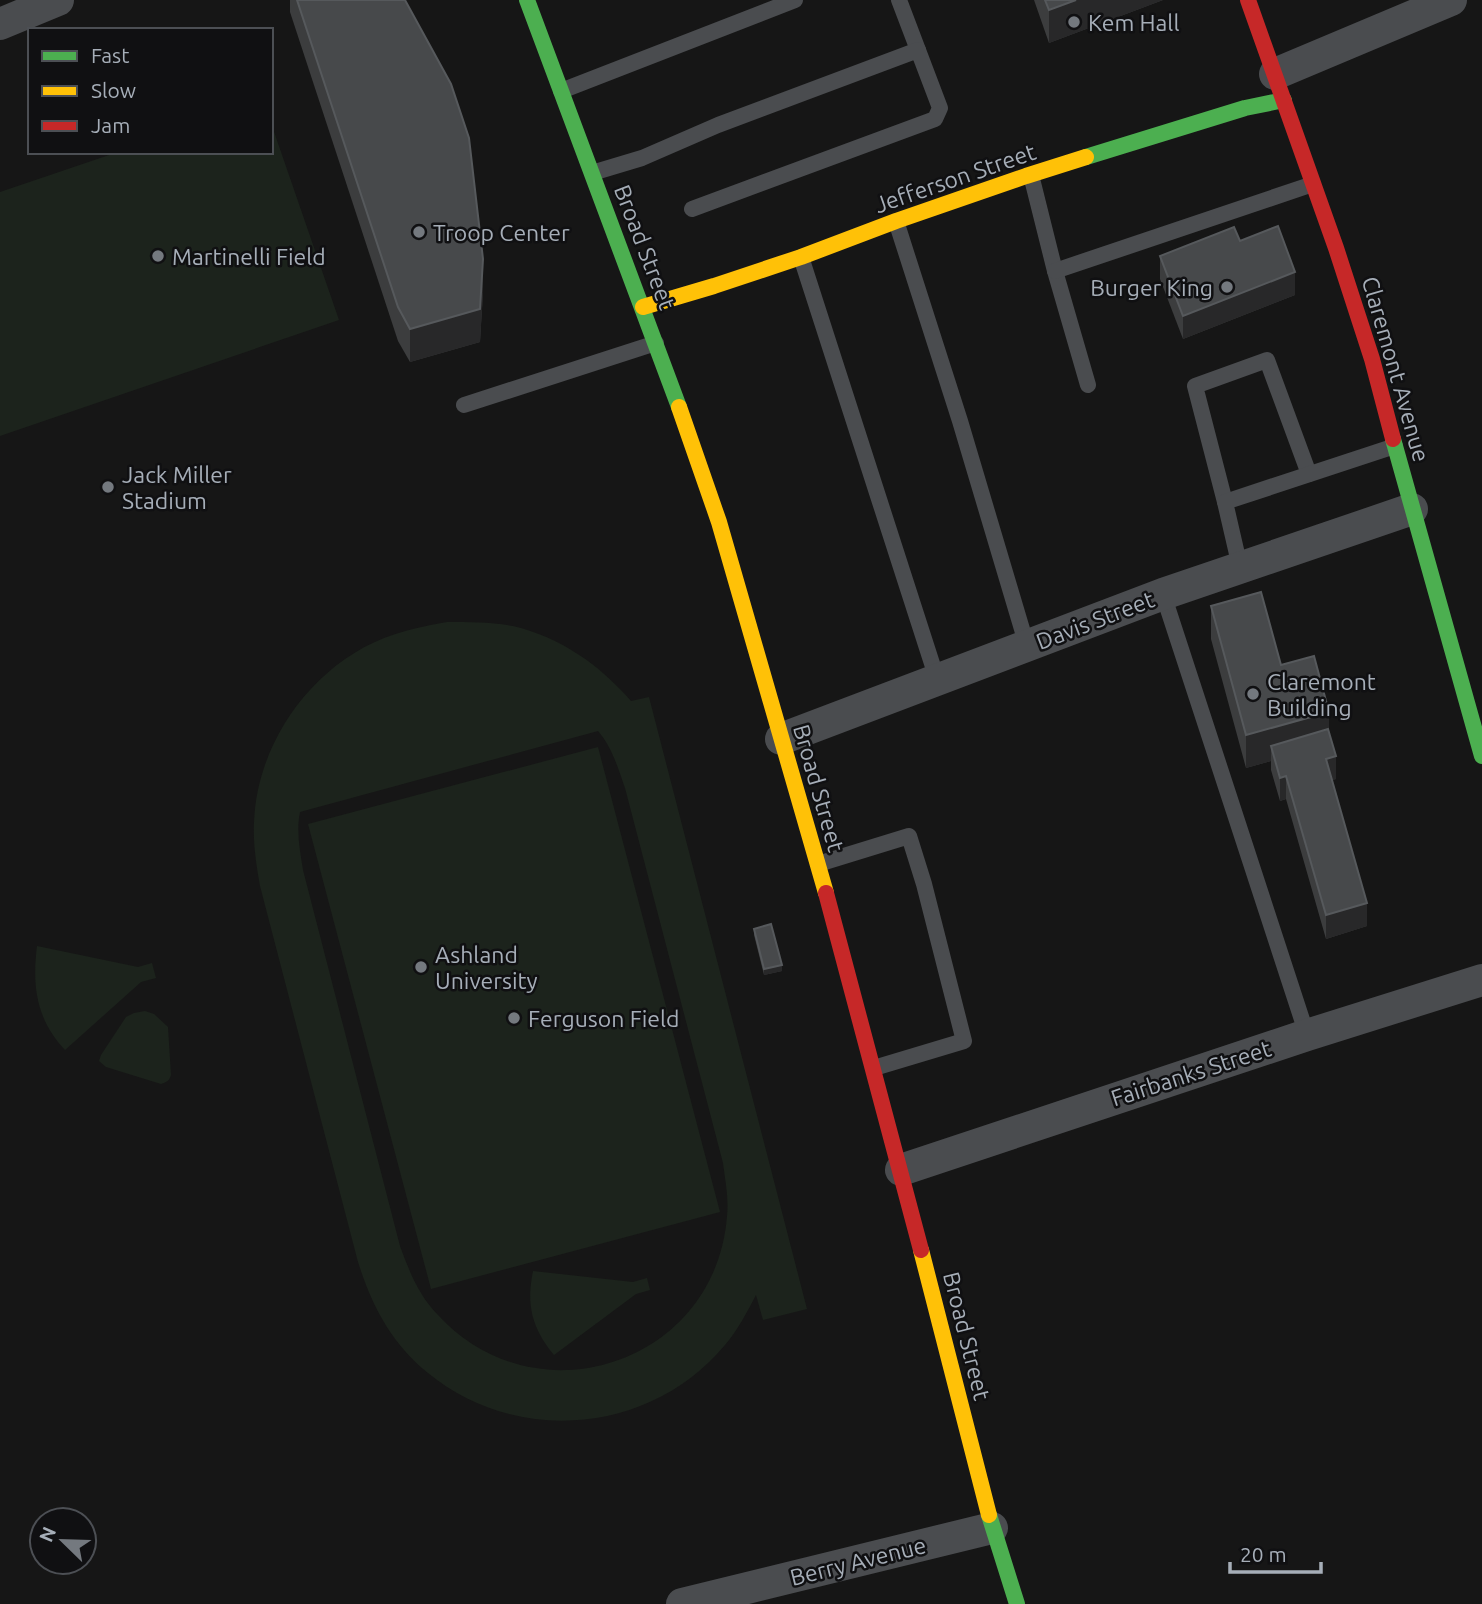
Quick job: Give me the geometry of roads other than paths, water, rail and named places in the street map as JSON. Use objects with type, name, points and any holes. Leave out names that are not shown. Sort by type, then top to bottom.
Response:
[{"type":"street","points":[[0,24],[58,0]]},
{"type":"street","name":"Broad Street","points":[[527,0],[643,307],[719,522],[818,864],[901,1170],[992,1528],[1017,1604]]},
{"type":"street","name":"Claremont Avenue","points":[[1248,0],[1372,359],[1482,756]]},
{"type":"street","points":[[1279,87],[1438,3]]},
{"type":"street","name":"Jefferson Street","points":[[643,307],[802,257],[896,221],[1031,175],[1245,108],[1279,87]]},
{"type":"street","name":"Davis Street","points":[[781,739],[1163,594],[1412,509]]},
{"type":"street","name":"Fairbanks Street","points":[[901,1170],[1307,1034],[1482,980]]},
{"type":"street","name":"Berry Avenue","points":[[682,1604],[992,1528]]},
{"type":"lane","points":[[561,90],[795,0]]},
{"type":"lane","points":[[692,209],[935,119],[940,108],[899,0]]},
{"type":"lane","points":[[592,173],[642,158],[718,125],[918,50]]},
{"type":"lane","points":[[1031,175],[1088,385]]},
{"type":"lane","points":[[1055,271],[1313,184]]},
{"type":"lane","points":[[896,221],[960,421],[1027,646]]},
{"type":"lane","points":[[802,257],[937,680]]},
{"type":"lane","points":[[464,405],[656,343]]},
{"type":"lane","points":[[1240,567],[1195,386],[1267,360],[1308,474]]},
{"type":"lane","points":[[1225,502],[1395,446]]},
{"type":"lane","points":[[1163,594],[1307,1034]]},
{"type":"lane","points":[[818,864],[909,836],[924,884],[964,1041],[874,1068]]},
{"type":"place","name":"Kem Hall","points":[[1074,22]]},
{"type":"place","name":"Troop Center","points":[[419,232]]},
{"type":"place","name":"Martinelli Field","points":[[158,256]]},
{"type":"place","name":"Burger King","points":[[1227,287]]},
{"type":"place","name":"Jack Miller Stadium","points":[[108,487]]},
{"type":"place","name":"Claremont Building","points":[[1253,694]]},
{"type":"place","name":"Ashland University","points":[[421,967]]},
{"type":"place","name":"Ferguson Field","points":[[514,1018]]}]
